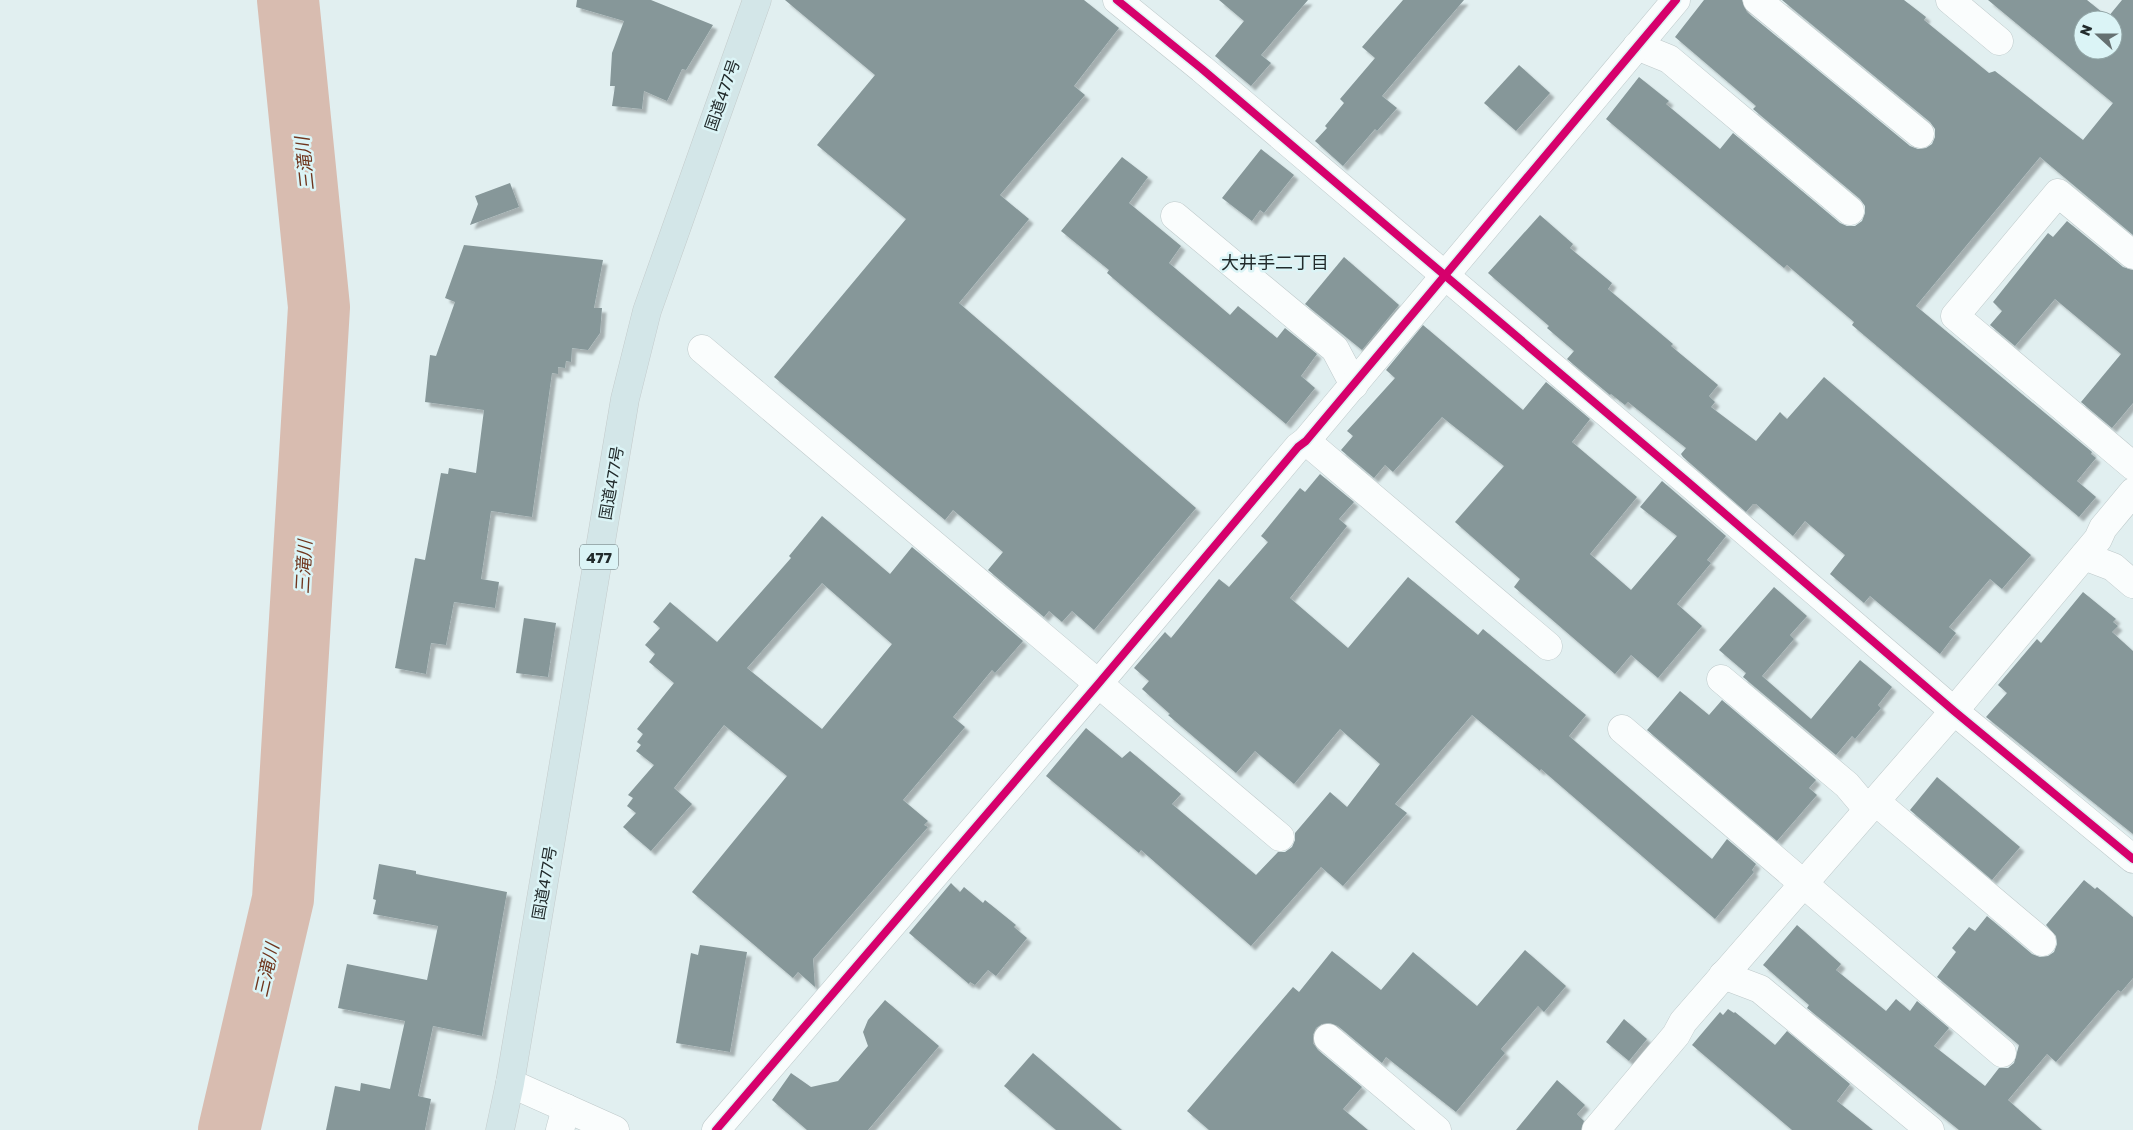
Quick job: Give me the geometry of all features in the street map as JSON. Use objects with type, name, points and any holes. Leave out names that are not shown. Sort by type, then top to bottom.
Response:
[{"type":"highway","name":"国道477号","points":[[500,1130],[510,1083],[626,399],[647,310],[757,0]]},
{"type":"street","points":[[1117,0],[1445,276],[1954,711],[2133,859]]},
{"type":"street","points":[[716,1130],[1099,684],[1298,447],[1306,441],[1354,385],[1676,0]]},
{"type":"street","points":[[1757,0],[1920,134]]},
{"type":"street","points":[[1950,0],[1999,41]]},
{"type":"street","points":[[1637,46],[1669,59],[1850,211]]},
{"type":"street","points":[[2133,255],[2058,193],[1955,316],[2133,466]]},
{"type":"street","points":[[1175,216],[1335,349],[1354,385]]},
{"type":"street","points":[[702,349],[1280,837]]},
{"type":"street","points":[[1306,441],[1548,646]]},
{"type":"street","points":[[1596,1130],[1723,975],[1954,711],[2084,556],[2133,492]]},
{"type":"street","points":[[2084,556],[2113,567],[2133,584]]},
{"type":"street","points":[[1721,679],[1871,805],[2042,942]]},
{"type":"street","points":[[1622,729],[2002,1053]]},
{"type":"street","points":[[1723,975],[1760,990],[1930,1130]]},
{"type":"street","points":[[1328,1038],[1437,1130]]},
{"type":"street","points":[[510,1083],[563,1119],[615,1130]]},
{"type":"building","points":[[577,0],[651,0],[713,25],[686,70],[682,69],[667,101],[644,91],[642,109],[612,106],[615,86],[610,86],[612,53],[624,21],[576,7]]},
{"type":"building","points":[[785,0],[1084,0],[1119,28],[1074,86],[1085,95],[1000,195],[1029,219],[959,303],[1196,508],[1094,630],[1072,611],[1062,622],[1049,611],[1044,617],[988,570],[1003,552],[953,510],[945,520],[774,377],[906,219],[817,145],[875,75]]},
{"type":"building","points":[[1219,0],[1308,0],[1261,55],[1271,63],[1251,86],[1215,56],[1244,21]]},
{"type":"building","points":[[1403,0],[1464,0],[1382,96],[1397,108],[1377,131],[1375,129],[1343,166],[1315,141],[1327,128],[1325,126],[1344,103],[1340,99],[1375,58],[1362,47]]},
{"type":"building","points":[[1704,0],[1742,0],[1747,12],[1910,146],[1918,149],[1926,148],[1932,144],[1935,137],[1935,129],[1930,122],[1782,0],[1904,0],[1926,17],[1924,20],[1989,73],[1995,71],[2083,140],[2113,103],[1988,0],[2087,0],[2099,10],[2073,10],[2073,60],[2123,60],[2123,10],[2114,10],[2122,0],[2133,0],[2133,235],[2040,157],[1916,306],[2092,452],[2091,454],[2096,458],[2077,481],[2096,497],[2079,517],[1852,325],[1854,322],[1787,265],[1784,268],[1606,119],[1639,77],[1669,101],[1666,104],[1720,149],[1733,133],[1840,223],[1847,226],[1855,226],[1862,221],[1865,206],[1860,199],[1753,109],[1756,106],[1675,37]]},
{"type":"building","points":[[1519,65],[1550,93],[1516,131],[1484,103]]},
{"type":"building","points":[[1261,149],[1294,175],[1264,213],[1260,210],[1252,221],[1222,198]]},
{"type":"building","points":[[1122,157],[1148,177],[1129,203],[1181,246],[1169,263],[1230,315],[1238,306],[1277,338],[1285,328],[1317,354],[1301,376],[1315,388],[1286,424],[1107,273],[1109,270],[1061,231]]},
{"type":"building","points":[[510,183],[519,207],[470,225],[478,204],[475,196]]},
{"type":"building","points":[[1540,215],[1573,244],[1570,248],[1612,283],[1608,289],[1673,344],[1671,346],[1718,385],[1709,396],[1715,402],[1711,407],[1756,441],[1780,412],[1787,419],[1824,377],[2031,555],[2002,589],[1990,579],[1949,627],[1956,633],[1940,654],[1870,596],[1864,603],[1830,574],[1845,555],[1805,521],[1793,536],[1756,504],[1753,504],[1746,512],[1683,457],[1681,454],[1686,448],[1628,402],[1625,405],[1610,395],[1567,359],[1574,351],[1547,328],[1549,326],[1488,273]]},
{"type":"building","points":[[2067,221],[2123,267],[2133,270],[2133,403],[2112,428],[2081,402],[2121,354],[2055,299],[2015,346],[1990,325],[2002,311],[1993,302],[2048,233],[2053,237]]},
{"type":"building","points":[[464,245],[603,260],[594,308],[602,308],[600,333],[588,350],[572,348],[571,362],[566,361],[565,368],[558,367],[558,374],[552,373],[532,517],[491,511],[481,579],[499,582],[495,608],[454,602],[446,645],[431,643],[426,674],[395,668],[415,558],[425,560],[441,473],[448,474],[449,468],[476,473],[484,410],[425,402],[430,355],[436,356],[455,302],[445,298]]},
{"type":"building","points":[[1344,257],[1399,305],[1362,350],[1305,304]]},
{"type":"building","points":[[1423,325],[1523,410],[1546,382],[1590,419],[1572,442],[1637,497],[1590,554],[1631,590],[1677,536],[1640,507],[1662,481],[1726,536],[1707,560],[1711,563],[1677,604],[1702,626],[1658,678],[1631,655],[1615,674],[1514,587],[1520,579],[1455,522],[1504,466],[1442,417],[1393,472],[1385,465],[1374,478],[1341,450],[1353,436],[1347,431],[1395,378],[1386,370]]},
{"type":"building","points":[[1320,474],[1354,502],[1339,519],[1347,526],[1290,598],[1348,648],[1408,577],[1478,635],[1483,629],[1586,715],[1569,736],[1712,859],[1727,839],[1756,864],[1752,870],[1754,872],[1715,919],[1541,769],[1540,771],[1472,715],[1395,804],[1407,813],[1343,886],[1321,867],[1251,946],[1141,850],[1139,853],[1046,776],[1086,728],[1122,758],[1130,751],[1181,794],[1172,804],[1256,875],[1278,852],[1285,852],[1292,847],[1295,833],[1330,792],[1347,807],[1380,764],[1340,729],[1294,784],[1255,751],[1236,773],[1168,715],[1170,714],[1142,689],[1149,681],[1134,668],[1165,632],[1171,638],[1219,579],[1229,587],[1268,542],[1261,536],[1300,488],[1305,492]]},
{"type":"building","points":[[822,516],[890,574],[912,547],[1023,641],[995,673],[992,670],[953,717],[965,727],[903,800],[928,821],[924,825],[928,827],[813,959],[815,987],[798,972],[793,978],[692,892],[787,776],[724,725],[674,788],[692,804],[651,851],[623,827],[636,813],[627,806],[633,798],[628,795],[654,765],[636,751],[641,745],[637,742],[643,734],[637,729],[674,683],[649,662],[655,654],[645,645],[660,628],[653,622],[670,602],[717,642],[791,558],[789,556]],"holes":[[[822,583],[892,644],[822,729],[747,668]]]},
{"type":"building","points":[[1774,587],[1807,616],[1790,635],[1794,639],[1762,676],[1811,719],[1860,660],[1892,687],[1878,705],[1881,708],[1855,739],[1852,736],[1836,755],[1743,677],[1746,673],[1719,650]]},
{"type":"building","points":[[2083,592],[2116,619],[2113,622],[2118,626],[2112,632],[2133,651],[2133,834],[1986,717],[2007,693],[1998,685],[2037,639],[2041,643]]},
{"type":"building","points":[[524,618],[556,623],[548,677],[516,673]]},
{"type":"building","points":[[1680,691],[1709,715],[1722,700],[1816,780],[1809,788],[1817,795],[1777,841],[1647,730]]},
{"type":"building","points":[[1937,777],[2020,847],[1992,880],[1910,810]]},
{"type":"building","points":[[379,864],[416,871],[416,874],[507,892],[482,1036],[433,1026],[418,1096],[431,1099],[425,1130],[326,1130],[335,1086],[360,1091],[361,1083],[390,1089],[405,1021],[338,1008],[347,964],[427,980],[438,926],[373,914],[376,900],[373,899]]},
{"type":"building","points":[[2084,880],[2095,889],[2097,887],[2133,917],[2133,978],[2121,992],[2118,990],[2056,1062],[2047,1054],[2008,1100],[2042,1130],[1959,1130],[1807,1008],[1809,1005],[1763,965],[1797,925],[1841,964],[1836,970],[1886,1011],[1896,999],[1910,1011],[1917,1001],[1949,1028],[1934,1046],[1985,1086],[1999,1068],[2008,1068],[2014,1063],[2019,1045],[1937,977],[1956,952],[1952,948],[1969,927],[1975,931],[1987,916],[2032,954],[2040,957],[2048,956],[2054,952],[2057,944],[2056,936],[2046,925]]},
{"type":"building","points":[[951,883],[960,892],[964,887],[983,903],[985,900],[1016,925],[1014,927],[1027,938],[996,976],[988,970],[975,985],[970,982],[969,984],[909,933]]},
{"type":"building","points":[[700,945],[747,952],[730,1052],[676,1043],[691,953],[698,955]]},
{"type":"building","points":[[1525,950],[1566,986],[1544,1012],[1538,1006],[1501,1049],[1505,1053],[1456,1112],[1386,1057],[1382,1063],[1338,1026],[1330,1023],[1322,1024],[1316,1028],[1313,1035],[1313,1043],[1318,1050],[1362,1087],[1343,1109],[1368,1130],[1209,1130],[1187,1111],[1293,987],[1299,992],[1332,951],[1381,990],[1413,952],[1477,1006]]},
{"type":"building","points":[[885,1000],[939,1046],[868,1130],[807,1130],[772,1100],[791,1073],[811,1087],[838,1081],[868,1046],[863,1032],[868,1020]]},
{"type":"building","points":[[1728,1009],[1735,1012],[1775,1045],[1787,1031],[1850,1084],[1837,1101],[1873,1130],[1792,1130],[1692,1045],[1720,1012],[1723,1015]]},
{"type":"building","points":[[1624,1019],[1647,1039],[1629,1061],[1606,1042]]},
{"type":"building","points":[[1033,1053],[1122,1130],[1056,1130],[1004,1086]]},
{"type":"building","points":[[1557,1080],[1585,1105],[1577,1114],[1584,1121],[1581,1130],[1516,1130]]},
{"type":"waterway","name":"三滝川","points":[[229,1130],[283,899],[319,307],[288,0]]},
{"type":"cycle path","points":[[1117,0],[1202,69],[1954,711],[2133,859]]},
{"type":"cycle path","points":[[716,1130],[1099,683],[1298,447],[1306,441],[1676,0]]},
{"type":"district","name":"大井手二丁目","points":[[1275,262]]}]
